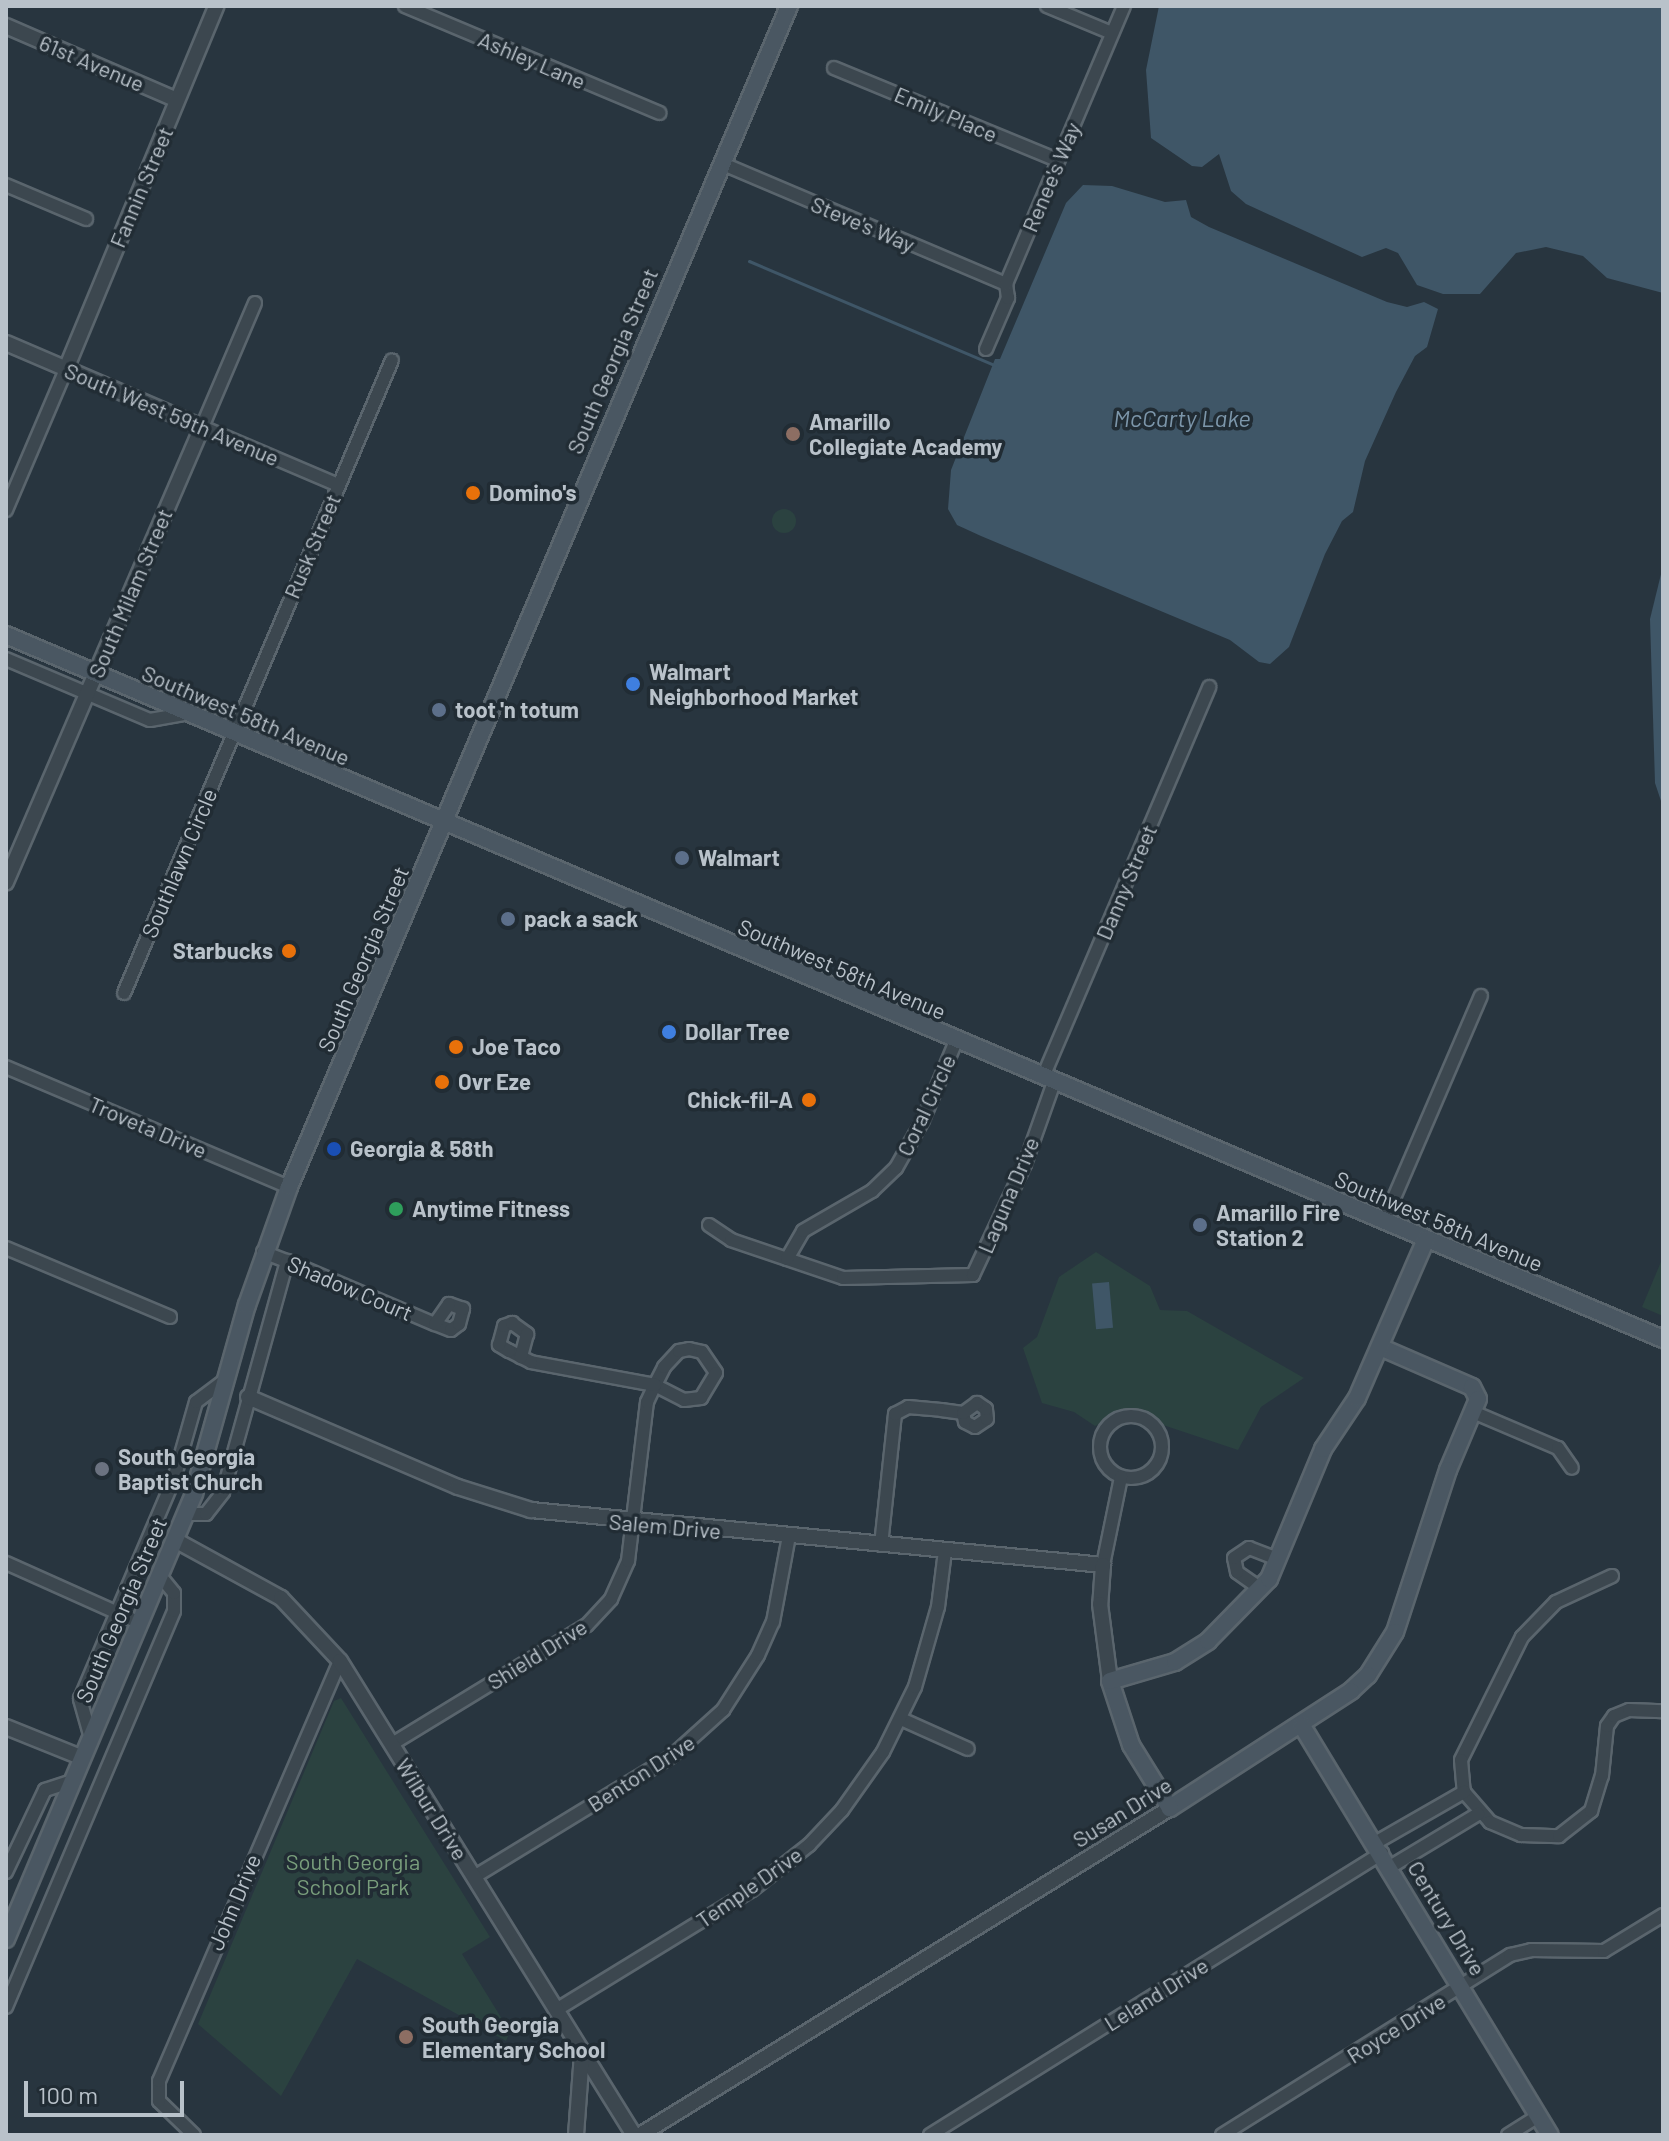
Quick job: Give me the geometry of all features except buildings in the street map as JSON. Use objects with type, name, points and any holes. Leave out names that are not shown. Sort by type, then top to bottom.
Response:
[{"type":"main road","name":"South Georgia Street","points":[[6,1939],[186,1514],[263,1252],[289,1187],[789,6]]},
{"type":"main road","name":"Southwest 58th Avenue","points":[[6,635],[444,825],[1663,1339]]},
{"type":"main road","points":[[1170,1808],[1131,1745],[1110,1681],[1175,1662],[1208,1641],[1261,1589],[1278,1559],[1323,1449],[1357,1398],[1426,1239]]},
{"type":"main road","points":[[1380,1347],[1472,1387],[1476,1405]]},
{"type":"main road","name":"Susan Drive","points":[[1170,1808],[1302,1726],[1368,1675],[1395,1632],[1448,1470],[1476,1405]]},
{"type":"main road","name":"Century Drive","points":[[1302,1726],[1550,2135]]},
{"type":"street","name":"Fannin Street","points":[[66,369],[216,6]]},
{"type":"street","name":"Ashley Lane","points":[[405,6],[659,113]]},
{"type":"street","points":[[1047,6],[1112,33]]},
{"type":"street","name":"Renee's Way","points":[[986,349],[1008,298],[1006,284],[1124,6]]},
{"type":"street","name":"61st Avenue","points":[[6,26],[177,100]]},
{"type":"street","name":"Emily Place","points":[[834,68],[1057,160]]},
{"type":"street","name":"Steve's Way","points":[[721,163],[1006,284]]},
{"type":"street","points":[[6,185],[86,219]]},
{"type":"street","name":"South Milam Street","points":[[6,883],[255,303]]},
{"type":"street","name":"South West 59th Avenue","points":[[6,343],[338,485]]},
{"type":"street","name":"Rusk Street","points":[[233,732],[392,360]]},
{"type":"street","points":[[6,510],[66,369]]},
{"type":"street","points":[[6,659],[150,720],[189,713]]},
{"type":"street","name":"Danny Street","points":[[1049,1080],[1209,687]]},
{"type":"street","name":"Southlawn Circle","points":[[124,993],[233,732]]},
{"type":"street","points":[[1384,1221],[1481,996]]},
{"type":"street","name":"Coral Circle","points":[[787,1259],[803,1231],[872,1191],[896,1168],[923,1120],[956,1041]]},
{"type":"street","name":"Troveta Drive","points":[[6,1067],[289,1187]]},
{"type":"street","name":"Laguna Drive","points":[[709,1225],[731,1240],[843,1278],[973,1275],[1025,1164],[1049,1080]]},
{"type":"street","points":[[6,1248],[170,1317]]},
{"type":"street","name":"Shadow Court","points":[[263,1252],[435,1324]]},
{"type":"street","points":[[186,1514],[206,1514],[223,1492],[287,1261]]},
{"type":"street","points":[[521,1357],[545,1368],[634,1377],[684,1400],[701,1398],[716,1373],[702,1352],[689,1349],[679,1351],[664,1367],[655,1385]]},
{"type":"street","points":[[91,1738],[80,1699],[174,1479],[196,1402],[228,1378]]},
{"type":"street","name":"Shield Drive","points":[[392,1744],[599,1613],[621,1581],[634,1524],[647,1402],[655,1385]]},
{"type":"street","name":"Salem Drive","points":[[248,1397],[496,1500],[554,1514],[634,1524],[1103,1565]]},
{"type":"street","points":[[1476,1405],[1558,1448],[1572,1468]]},
{"type":"street","points":[[881,1545],[895,1414],[908,1407],[963,1413]]},
{"type":"street","points":[[1122,1418],[1148,1421],[1157,1431],[1161,1443],[1154,1468],[1145,1475],[1121,1477],[1110,1470],[1100,1447],[1107,1428],[1122,1418]]},
{"type":"street","points":[[1110,1681],[1100,1604],[1103,1565],[1121,1477]]},
{"type":"street","name":"Benton Drive","points":[[474,1877],[672,1756],[723,1710],[758,1655],[773,1622],[789,1536]]},
{"type":"street","name":"Wilbur Drive","points":[[175,1540],[281,1598],[340,1661],[582,2053],[637,2135]]},
{"type":"street","points":[[1261,1589],[1237,1572],[1234,1558],[1249,1548],[1278,1559]]},
{"type":"street","name":"Temple Drive","points":[[556,2010],[791,1861],[842,1810],[901,1719],[930,1642],[945,1551]]},
{"type":"street","points":[[6,1563],[140,1623]]},
{"type":"street","points":[[6,2007],[174,1611],[174,1593],[160,1576]]},
{"type":"street","points":[[1612,1576],[1556,1602],[1522,1637],[1461,1760],[1464,1792],[1478,1814],[1521,1835],[1559,1836],[1576,1828],[1597,1795],[1607,1726],[1629,1710],[1663,1711]]},
{"type":"street","name":"John Drive","points":[[194,2135],[159,2101],[159,2081],[340,1661]]},
{"type":"street","points":[[901,1719],[968,1749]]},
{"type":"street","points":[[6,1727],[83,1758]]},
{"type":"street","points":[[6,1872],[45,1790],[73,1781]]},
{"type":"street","points":[[1382,1855],[1464,1792]]},
{"type":"street","name":"Susan Drive","points":[[637,2135],[1170,1808]]},
{"type":"street","name":"Leland Drive","points":[[930,2135],[1382,1855],[1478,1814]]},
{"type":"street","name":"Royce Drive","points":[[1222,2135],[1510,1955],[1531,1950],[1604,1951],[1663,1915]]},
{"type":"street","points":[[576,2135],[582,2053]]},
{"type":"street","points":[[1508,2135],[1539,2116]]},
{"type":"green space","points":[[784,509],[793,512],[796,521],[793,530],[784,533],[775,530],[772,521],[775,512]]},
{"type":"green space","points":[[1096,1252],[1150,1286],[1160,1310],[1187,1311],[1304,1378],[1261,1407],[1238,1450],[1163,1425],[1131,1409],[1095,1426],[1074,1412],[1042,1403],[1023,1348],[1037,1337],[1059,1277]]},
{"type":"green space","points":[[1663,1257],[1663,1316],[1642,1307]]},
{"type":"green space","name":"South Georgia School Park","points":[[341,1698],[490,1937],[462,1954],[510,2032],[506,2041],[357,1959],[281,2096],[198,2024],[334,1701]]},
{"type":"water","points":[[1159,6],[1663,6],[1663,293],[1607,278],[1583,256],[1546,247],[1516,253],[1480,294],[1443,294],[1417,285],[1398,253],[1386,248],[1362,257],[1246,204],[1231,191],[1219,154],[1202,167],[1192,166],[1151,138],[1146,70]]},
{"type":"water","name":"McCarty Lake","points":[[1083,185],[1112,186],[1165,202],[1186,200],[1191,217],[1209,227],[1387,302],[1407,307],[1424,302],[1438,309],[1427,347],[1415,356],[1365,461],[1353,512],[1342,521],[1325,554],[1289,647],[1270,664],[1259,662],[1230,640],[957,525],[948,509],[951,470],[995,359],[1000,359],[1066,203]]},
{"type":"water","points":[[1663,566],[1663,807],[1655,783],[1650,619]]},
{"type":"water","points":[[1109,1282],[1113,1328],[1096,1329],[1092,1283]]},
{"type":"waterway","points":[[749,261],[996,366]]},
{"type":"place","name":"Amarillo Collegiate Academy","points":[[793,434]]},
{"type":"place","name":"Domino's","points":[[473,493]]},
{"type":"place","name":"Walmart Neighborhood Market","points":[[633,684]]},
{"type":"place","name":"toot 'n totum","points":[[439,710]]},
{"type":"place","name":"Walmart","points":[[682,858]]},
{"type":"place","name":"pack a sack","points":[[508,919]]},
{"type":"place","name":"Starbucks","points":[[289,951]]},
{"type":"place","name":"Dollar Tree","points":[[669,1032]]},
{"type":"place","name":"Joe Taco","points":[[456,1047]]},
{"type":"place","name":"Ovr Eze","points":[[442,1082]]},
{"type":"place","name":"Chick-fil-A","points":[[809,1100]]},
{"type":"place","name":"Georgia & 58th","points":[[334,1149]]},
{"type":"place","name":"Anytime Fitness","points":[[396,1209]]},
{"type":"place","name":"Amarillo Fire Station 2","points":[[1200,1225]]},
{"type":"place","name":"South Georgia Baptist Church","points":[[102,1469]]},
{"type":"place","name":"South Georgia Elementary School","points":[[406,2037]]}]
